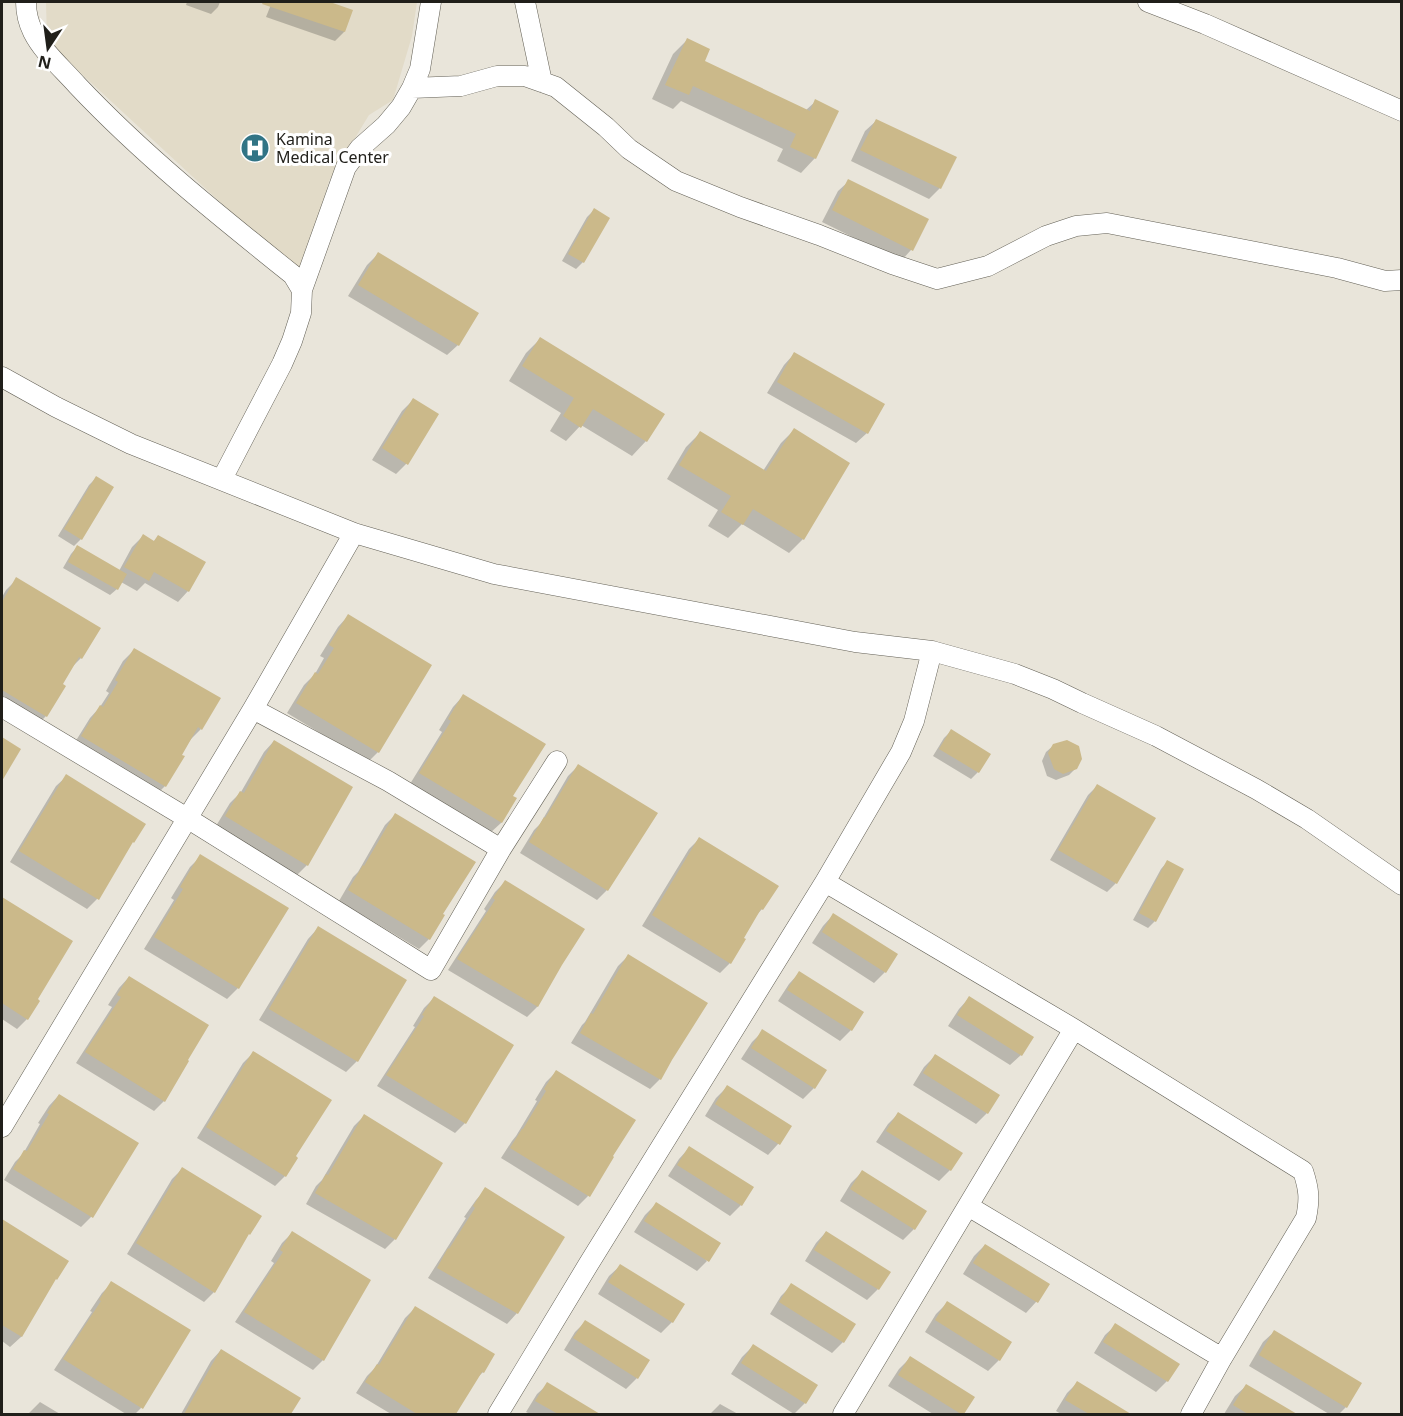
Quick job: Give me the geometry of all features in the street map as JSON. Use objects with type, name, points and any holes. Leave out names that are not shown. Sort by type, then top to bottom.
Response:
[{"type":"street","points":[[26,2],[26,14],[33,33],[42,47],[109,119],[197,198],[293,275],[302,290]]},
{"type":"street","points":[[222,479],[292,341],[301,313],[302,290],[346,167],[360,148],[386,125],[401,107],[412,88],[420,69],[430,2]]},
{"type":"street","points":[[525,2],[542,82]]},
{"type":"street","points":[[1149,2],[1205,24],[1401,111]]},
{"type":"street","points":[[412,88],[461,86],[497,76],[525,76],[542,82],[555,87],[629,149],[676,181],[892,264],[938,279],[988,266],[1046,236],[1076,226],[1107,223],[1337,268],[1385,281],[1401,280]]},
{"type":"street","points":[[2,377],[131,444],[354,533],[494,574],[855,642],[932,651],[1015,674],[1156,736],[1256,789],[1307,819],[1401,885]]},
{"type":"street","points":[[2,1127],[253,709],[354,533]]},
{"type":"street","points":[[498,1414],[825,882],[901,752],[914,721],[932,651]]},
{"type":"street","points":[[2,707],[431,970],[501,849],[556,762]]},
{"type":"street","points":[[253,709],[388,781],[501,849]]},
{"type":"street","points":[[825,882],[1074,1029],[1303,1171],[1308,1186],[1309,1202],[1306,1218],[1191,1414]]},
{"type":"street","points":[[843,1414],[1074,1029]]},
{"type":"street","points":[[969,1206],[1222,1358]]},
{"type":"shaded area","name":"Kamina Medical Center","points":[[46,2],[417,2],[412,36],[393,100],[369,115],[329,181],[301,277],[47,42]]},
{"type":"building","points":[[263,2],[330,2],[353,10],[345,32],[262,4]]},
{"type":"building","points":[[687,38],[710,49],[705,61],[810,111],[815,99],[839,111],[816,159],[790,147],[796,134],[693,86],[689,95],[665,85]]},
{"type":"building","points":[[876,119],[957,157],[941,189],[860,150]]},
{"type":"building","points":[[848,179],[929,219],[913,251],[832,210]]},
{"type":"building","points":[[594,208],[610,218],[584,263],[568,254]]},
{"type":"building","points":[[378,252],[479,313],[459,346],[358,285]]},
{"type":"building","points":[[540,337],[665,414],[647,442],[593,409],[581,428],[563,416],[574,398],[522,366]]},
{"type":"building","points":[[794,352],[885,404],[868,434],[777,382]]},
{"type":"building","points":[[413,398],[439,414],[408,465],[382,448]]},
{"type":"building","points":[[794,428],[850,463],[804,540],[753,509],[743,525],[721,512],[731,496],[679,465],[700,431],[766,471]]},
{"type":"building","points":[[96,476],[114,487],[82,540],[64,529]]},
{"type":"building","points":[[143,534],[154,541],[158,535],[206,562],[189,592],[154,572],[149,581],[124,567]]},
{"type":"building","points":[[77,545],[127,574],[118,590],[68,562]]},
{"type":"building","points":[[16,577],[101,628],[82,659],[79,657],[63,684],[66,686],[47,717],[2,690],[2,602]]},
{"type":"building","points":[[348,614],[432,665],[379,753],[296,703],[315,672],[318,674],[334,648],[329,645]]},
{"type":"building","points":[[134,648],[221,698],[202,730],[198,727],[182,755],[185,756],[166,787],[81,736],[100,705],[103,707],[118,682],[115,680]]},
{"type":"building","points":[[463,694],[546,744],[513,796],[517,798],[502,823],[419,773],[451,721],[448,719]]},
{"type":"building","points":[[951,729],[991,754],[979,773],[939,749]]},
{"type":"building","points":[[2,737],[21,749],[2,781]]},
{"type":"building","points":[[274,740],[353,787],[308,866],[225,816],[240,791],[244,793]]},
{"type":"building","points":[[1067,740],[1079,746],[1082,759],[1077,769],[1063,774],[1054,769],[1048,753],[1053,744]]},
{"type":"building","points":[[578,764],[658,813],[608,891],[529,842]]},
{"type":"building","points":[[66,774],[146,824],[99,900],[19,851]]},
{"type":"building","points":[[1097,784],[1156,818],[1117,884],[1058,850]]},
{"type":"building","points":[[395,813],[476,862],[443,914],[445,915],[430,940],[348,890]]},
{"type":"building","points":[[699,837],[779,886],[763,910],[761,909],[731,964],[652,915]]},
{"type":"building","points":[[200,854],[289,908],[239,989],[154,937],[183,889],[180,887]]},
{"type":"building","points":[[1167,860],[1184,869],[1156,922],[1139,913]]},
{"type":"building","points":[[505,880],[585,929],[538,1007],[457,959],[495,900],[493,898]]},
{"type":"building","points":[[2,897],[73,941],[28,1020],[2,1003]]},
{"type":"building","points":[[833,913],[898,954],[886,973],[822,932]]},
{"type":"building","points":[[318,926],[407,980],[358,1062],[269,1009]]},
{"type":"building","points":[[628,954],[708,1003],[661,1080],[580,1033]]},
{"type":"building","points":[[799,971],[864,1012],[852,1031],[787,990]]},
{"type":"building","points":[[129,976],[209,1025],[165,1102],[85,1052],[121,997],[117,995]]},
{"type":"building","points":[[434,996],[514,1045],[466,1124],[386,1075],[424,1016],[422,1015]]},
{"type":"building","points":[[969,996],[1034,1037],[1022,1056],[957,1015]]},
{"type":"building","points":[[762,1029],[827,1070],[815,1089],[751,1048]]},
{"type":"building","points":[[253,1051],[332,1100],[296,1156],[298,1158],[286,1177],[206,1127]]},
{"type":"building","points":[[935,1054],[1000,1095],[988,1114],[923,1073]]},
{"type":"building","points":[[556,1070],[636,1120],[590,1197],[510,1148],[546,1091],[544,1089]]},
{"type":"building","points":[[727,1085],[792,1126],[780,1145],[715,1104]]},
{"type":"building","points":[[59,1094],[139,1143],[93,1218],[13,1169],[24,1150],[27,1151]]},
{"type":"building","points":[[898,1112],[963,1153],[951,1171],[886,1131]]},
{"type":"building","points":[[364,1114],[443,1163],[396,1240],[315,1193]]},
{"type":"building","points":[[689,1146],[754,1187],[742,1206],[677,1165]]},
{"type":"building","points":[[182,1167],[262,1216],[215,1293],[136,1243]]},
{"type":"building","points":[[862,1170],[927,1211],[915,1230],[850,1189]]},
{"type":"building","points":[[485,1187],[565,1237],[518,1314],[437,1268],[475,1208],[473,1206]]},
{"type":"building","points":[[656,1202],[721,1243],[709,1262],[644,1221]]},
{"type":"building","points":[[2,1219],[69,1261],[22,1337],[2,1325]]},
{"type":"building","points":[[292,1231],[371,1280],[324,1361],[244,1312],[283,1252],[280,1250]]},
{"type":"building","points":[[826,1231],[891,1272],[879,1290],[814,1250]]},
{"type":"building","points":[[985,1244],[1050,1284],[1038,1303],[973,1263]]},
{"type":"building","points":[[620,1264],[685,1304],[673,1323],[608,1282]]},
{"type":"building","points":[[111,1281],[191,1330],[143,1409],[63,1359],[101,1301],[99,1300]]},
{"type":"building","points":[[791,1283],[856,1324],[844,1343],[779,1302]]},
{"type":"building","points":[[947,1301],[1012,1342],[1000,1361],[935,1320]]},
{"type":"building","points":[[415,1306],[495,1354],[456,1414],[417,1414],[365,1382],[377,1364],[379,1365]]},
{"type":"building","points":[[585,1320],[650,1360],[638,1379],[573,1338]]},
{"type":"building","points":[[1115,1323],[1180,1364],[1168,1382],[1103,1342]]},
{"type":"building","points":[[1274,1330],[1362,1383],[1347,1408],[1259,1355]]},
{"type":"building","points":[[753,1344],[818,1385],[806,1404],[741,1363]]},
{"type":"building","points":[[221,1349],[301,1398],[291,1414],[184,1414]]},
{"type":"building","points":[[910,1356],[975,1397],[964,1414],[898,1375]]},
{"type":"building","points":[[1077,1381],[1131,1414],[1089,1414],[1065,1400]]},
{"type":"building","points":[[547,1382],[600,1414],[558,1414],[535,1401]]},
{"type":"building","points":[[1246,1384],[1297,1414],[1248,1414],[1233,1405]]},
{"type":"place","name":"Kamina Medical Center","points":[[255,148]]}]
